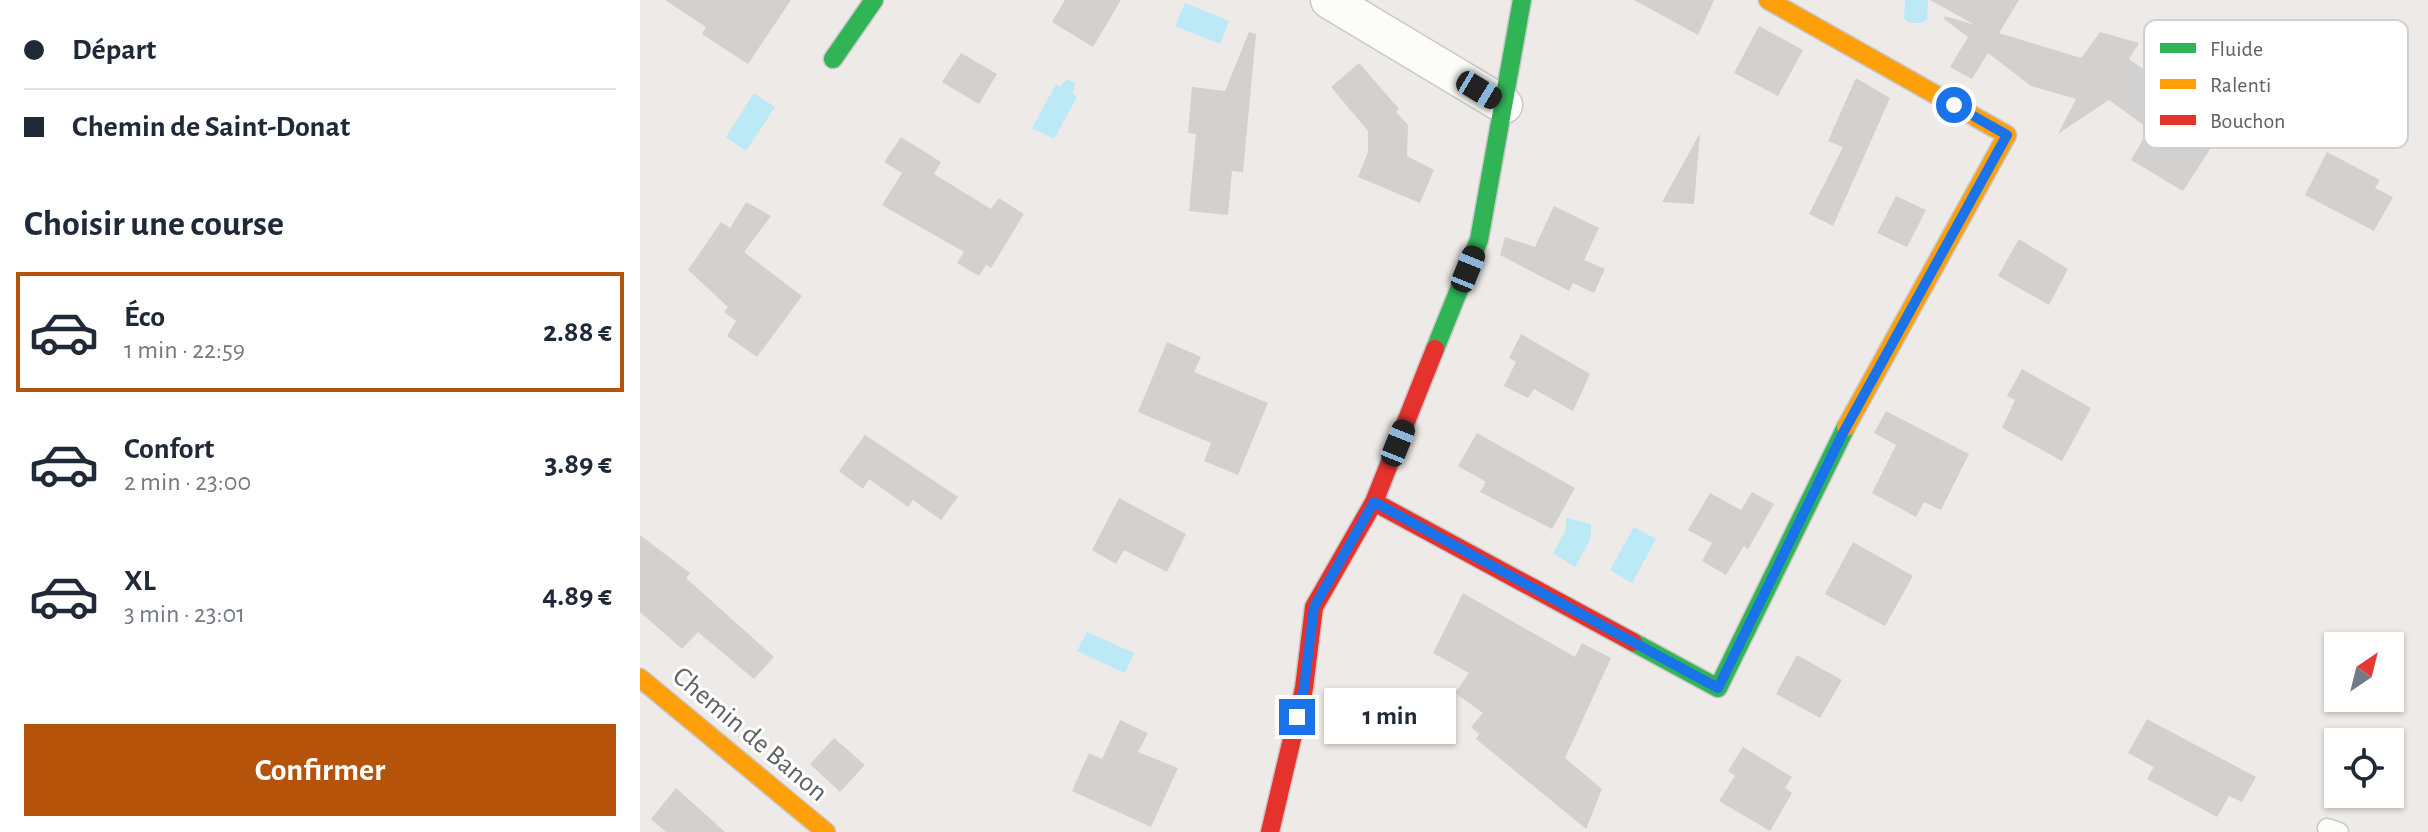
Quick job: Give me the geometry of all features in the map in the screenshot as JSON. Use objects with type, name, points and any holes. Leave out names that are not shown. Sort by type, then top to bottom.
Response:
[{"type":"street","points":[[833,59],[874,0]]},
{"type":"street","points":[[1329,0],[1504,105]]},
{"type":"street","points":[[1270,832],[1304,688],[1314,607],[1374,502],[1479,240],[1522,0]]},
{"type":"street","points":[[1374,502],[1718,688],[1843,433],[2007,135],[1768,0]]},
{"type":"street","name":"Chemin de Banon","points":[[640,678],[826,832]]},
{"type":"water","points":[[1905,0],[1928,0],[1927,20],[1909,23],[1904,18]]},
{"type":"water","points":[[1185,3],[1229,21],[1220,44],[1175,26]]},
{"type":"water","points":[[1067,79],[1075,83],[1073,93],[1077,97],[1054,139],[1032,128],[1056,84],[1060,87]]},
{"type":"water","points":[[754,93],[775,107],[746,151],[726,137]]},
{"type":"water","points":[[1566,518],[1591,524],[1591,538],[1575,567],[1553,553],[1566,530]]},
{"type":"water","points":[[1634,527],[1656,539],[1632,583],[1610,570]]},
{"type":"water","points":[[1087,632],[1134,653],[1125,673],[1077,651]]},
{"type":"building","points":[[665,0],[791,0],[748,64],[702,34],[706,27]]},
{"type":"building","points":[[1065,0],[1121,0],[1093,47],[1052,22]]},
{"type":"building","points":[[1634,0],[1714,0],[1698,35]]},
{"type":"building","points":[[1930,0],[2019,0],[1999,33],[2081,58],[2100,32],[2139,43],[2129,59],[2144,70],[2144,125],[2109,100],[2058,134],[2076,99],[2031,86],[1988,53],[1972,79],[1950,67],[1968,37],[1944,19],[1945,16],[1975,25]]},
{"type":"building","points":[[1759,26],[1803,50],[1778,96],[1734,73]]},
{"type":"building","points":[[1249,32],[1256,34],[1243,172],[1232,171],[1228,215],[1189,211],[1196,134],[1188,133],[1192,87],[1225,91]]},
{"type":"building","points":[[961,53],[997,74],[979,104],[942,82]]},
{"type":"building","points":[[1359,63],[1399,109],[1396,112],[1408,125],[1407,156],[1434,170],[1420,203],[1358,177],[1368,152],[1368,131],[1331,87]]},
{"type":"building","points":[[1856,78],[1890,98],[1833,226],[1809,214],[1843,147],[1828,141]]},
{"type":"building","points":[[1700,133],[1694,204],[1662,202]]},
{"type":"building","points":[[901,137],[941,162],[934,174],[991,209],[999,198],[1024,214],[991,268],[986,265],[979,276],[957,263],[964,252],[882,205],[902,173],[884,162]]},
{"type":"building","points":[[2144,138],[2144,148],[2211,148],[2183,191],[2131,160]]},
{"type":"building","points":[[2327,152],[2380,180],[2375,188],[2393,197],[2374,231],[2305,195]]},
{"type":"building","points":[[1896,196],[1926,210],[1907,247],[1877,233]]},
{"type":"building","points":[[746,202],[771,216],[744,252],[802,296],[757,357],[727,336],[736,321],[724,312],[728,307],[688,270],[721,222],[730,228]]},
{"type":"building","points":[[1554,206],[1599,228],[1584,260],[1605,269],[1594,293],[1573,283],[1569,291],[1500,255],[1505,237],[1535,247]]},
{"type":"building","points":[[2019,239],[2068,269],[2049,305],[1998,276]]},
{"type":"building","points":[[1521,334],[1590,374],[1573,411],[1534,389],[1528,398],[1504,386],[1516,362],[1509,358]]},
{"type":"building","points":[[1167,342],[1201,357],[1194,372],[1268,403],[1238,475],[1204,461],[1211,443],[1138,412]]},
{"type":"building","points":[[2022,369],[2091,408],[2062,461],[2002,428],[2015,400],[2007,396]]},
{"type":"building","points":[[1886,411],[1969,454],[1941,510],[1924,502],[1916,517],[1872,493],[1896,445],[1874,433]]},
{"type":"building","points":[[1477,433],[1575,488],[1552,529],[1480,492],[1486,482],[1458,466]]},
{"type":"building","points":[[865,435],[958,497],[941,520],[913,500],[908,507],[869,479],[863,489],[839,471]]},
{"type":"building","points":[[1752,492],[1774,504],[1748,549],[1744,546],[1726,575],[1702,561],[1712,543],[1688,530],[1710,493],[1741,510]]},
{"type":"building","points":[[1119,498],[1186,534],[1167,572],[1124,550],[1116,564],[1092,550]]},
{"type":"building","points":[[640,535],[690,573],[686,578],[774,657],[754,679],[698,632],[682,649],[640,612]]},
{"type":"building","points":[[1853,542],[1913,576],[1885,626],[1825,594]]},
{"type":"building","points":[[1463,593],[1575,657],[1582,643],[1611,658],[1565,758],[1602,789],[1586,829],[1476,739],[1479,734],[1471,727],[1483,713],[1455,693],[1469,673],[1433,653]]},
{"type":"building","points":[[1797,655],[1842,680],[1820,718],[1776,694]]},
{"type":"building","points":[[2147,719],[2256,777],[2242,802],[2229,796],[2217,817],[2147,779],[2154,767],[2128,753]]},
{"type":"building","points":[[1120,720],[1148,733],[1138,752],[1178,768],[1151,827],[1072,791],[1089,753],[1102,759]]},
{"type":"building","points":[[834,738],[865,765],[840,792],[810,764]]},
{"type":"building","points":[[1743,747],[1792,777],[1785,788],[1792,793],[1770,831],[1719,801],[1735,776],[1728,771]]},
{"type":"building","points":[[676,788],[725,832],[666,832],[651,819]]},
{"type":"traffic: fast","points":[[833,59],[874,0]]},
{"type":"traffic: fast","points":[[1435,349],[1479,240],[1522,0]]},
{"type":"traffic: fast","points":[[1633,642],[1718,688],[1846,427]]},
{"type":"traffic: slow","points":[[1768,0],[2007,135],[1846,427]]},
{"type":"traffic: slow","points":[[640,678],[826,832]]},
{"type":"traffic: jam","points":[[1270,832],[1304,688],[1314,607],[1374,502],[1435,349]]},
{"type":"traffic: jam","points":[[1374,502],[1633,642]]},
{"type":"route","points":[[1297,717],[1304,688],[1314,607],[1374,502],[1718,688],[1843,433],[2007,135],[1954,105]]}]
